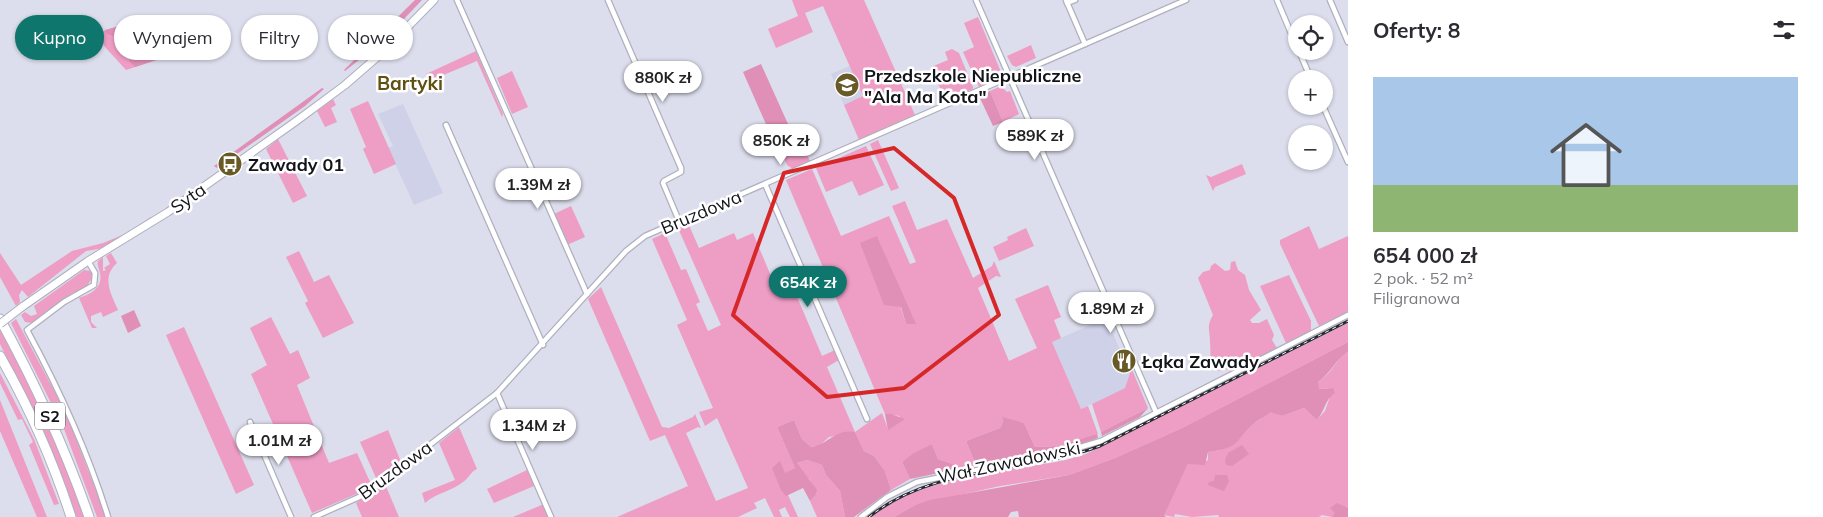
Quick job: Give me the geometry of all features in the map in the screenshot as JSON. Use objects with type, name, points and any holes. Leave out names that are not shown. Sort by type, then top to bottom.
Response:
[{"type":"highway","name":"S2","points":[[0,319],[41,397],[62,445],[89,517]]},
{"type":"highway","name":"S2","points":[[0,356],[34,422],[72,517]]},
{"type":"street","name":"Syta","points":[[0,324],[88,261],[168,212],[345,85],[383,52],[434,0]]},
{"type":"street","points":[[457,0],[587,294]]},
{"type":"street","points":[[608,0],[681,168],[681,172],[663,183],[679,221]]},
{"type":"street","points":[[976,0],[1156,412]]},
{"type":"street","points":[[1075,0],[1066,2],[1085,44]]},
{"type":"street","points":[[1170,0],[1172,6]]},
{"type":"street","name":"Bruzdowa","points":[[314,517],[366,494],[497,393],[640,239],[1186,0]]},
{"type":"street","points":[[1277,0],[1288,26]]},
{"type":"street","points":[[1330,0],[1348,42]]},
{"type":"street","points":[[1327,115],[1348,162]]},
{"type":"street","points":[[446,125],[543,345]]},
{"type":"street","points":[[764,184],[867,419]]},
{"type":"street","points":[[88,261],[95,273],[94,285],[64,302],[27,330],[70,414],[95,475],[108,517]]},
{"type":"street","name":"Wał Zawadowski","points":[[861,517],[887,497],[917,482],[1075,450],[1101,440],[1348,315]]},
{"type":"street","points":[[497,393],[551,517]]},
{"type":"street","points":[[250,422],[291,517]]},
{"type":"highlighted area","points":[[894,148],[954,198],[999,315],[904,388],[827,397],[733,315],[784,173]]},
{"type":"shaded area","points":[[415,0],[422,0],[408,15],[400,15]]},
{"type":"shaded area","points":[[792,0],[864,0],[915,115],[859,140],[844,105],[863,96],[823,6],[805,13],[813,32],[776,48],[768,29],[798,16]]},
{"type":"shaded area","points":[[978,17],[1001,72],[999,78],[979,87],[963,52],[974,47],[964,23]]},
{"type":"shaded area","points":[[114,27],[114,36],[107,34],[105,30]]},
{"type":"shaded area","points":[[114,28],[114,57],[104,45],[104,31]]},
{"type":"shaded area","points":[[1031,45],[1036,58],[1016,67],[1012,65],[1007,56]]},
{"type":"shaded area","points":[[952,49],[959,53],[973,89],[946,102],[931,67],[948,60],[945,52]]},
{"type":"shaded area","points":[[476,51],[503,114],[502,117],[477,61],[429,81],[426,74]]},
{"type":"shaded area","points":[[117,60],[157,60],[126,70]]},
{"type":"shaded area","points":[[130,60],[156,60],[135,67]]},
{"type":"shaded area","points":[[354,60],[359,60],[345,71]]},
{"type":"shaded area","points":[[761,64],[788,124],[769,131],[743,72]]},
{"type":"shaded area","name":"Przedszkole Niepubliczne \"Ala Ma Kota\"","points":[[850,66],[863,97],[844,105],[831,74]]},
{"type":"shaded area","points":[[512,71],[528,107],[512,114],[497,78]]},
{"type":"shaded area","points":[[1001,86],[1007,92],[1010,91],[1019,114],[1003,122],[990,91]]},
{"type":"shaded area","points":[[322,88],[324,89],[305,106],[217,168],[214,166]]},
{"type":"shaded area","points":[[990,91],[1003,122],[993,126],[979,96]]},
{"type":"shaded area","points":[[333,99],[336,105],[331,108],[337,122],[325,127],[317,111]]},
{"type":"shaded area","points":[[368,101],[396,164],[374,174],[363,149],[366,147],[350,109]]},
{"type":"shaded area","points":[[403,104],[443,193],[414,205],[388,148],[393,146],[378,114]]},
{"type":"shaded area","points":[[790,127],[793,134],[796,132],[810,161],[793,169],[787,165],[776,138],[780,131]]},
{"type":"shaded area","points":[[278,139],[307,196],[293,203],[266,149]]},
{"type":"shaded area","points":[[878,140],[899,188],[891,191],[870,144]]},
{"type":"shaded area","points":[[866,146],[884,185],[859,196],[852,181],[826,192],[816,168]]},
{"type":"shaded area","points":[[1242,164],[1246,174],[1215,187],[1213,191],[1206,175],[1211,177]]},
{"type":"shaded area","points":[[812,169],[841,236],[889,216],[910,264],[916,262],[892,206],[905,201],[917,230],[947,219],[973,278],[992,266],[994,261],[1001,277],[996,276],[978,288],[1009,361],[1037,348],[1015,299],[1048,285],[1061,317],[1054,320],[1061,338],[1052,342],[1081,409],[1088,406],[1098,434],[1058,446],[1035,447],[1024,423],[1002,418],[1003,422],[1000,428],[966,441],[976,465],[954,470],[953,464],[938,459],[932,444],[902,462],[910,479],[891,490],[885,471],[874,456],[864,451],[855,432],[882,413],[888,429],[900,416],[885,414],[786,180]],"holes":[[[877,236],[915,324],[906,324]]]},
{"type":"shaded area","points":[[571,206],[585,237],[567,245],[554,214]]},
{"type":"shaded area","points":[[151,217],[152,220],[104,248],[86,251],[28,297],[22,290],[19,295],[20,302],[16,306],[0,277],[0,253],[21,285],[72,251],[103,243],[125,234]]},
{"type":"shaded area","points":[[688,223],[699,248],[734,233],[737,240],[753,233],[778,293],[793,287],[822,356],[835,350],[839,360],[827,367],[855,432],[829,437],[819,446],[811,447],[802,439],[794,420],[777,427],[795,468],[785,474],[786,495],[788,495],[798,517],[790,517],[785,507],[779,510],[782,517],[774,517],[765,498],[754,503],[757,508],[738,517],[617,517],[688,486],[665,435],[650,441],[588,299],[601,287],[662,427],[669,428],[693,417],[695,414],[701,428],[698,427],[686,433],[716,501],[748,488],[717,418],[705,426],[699,412],[713,408],[677,325],[687,320],[652,239],[665,233],[681,270],[686,269],[700,302],[696,304],[708,331],[721,325],[678,228]]},
{"type":"shaded area","points":[[1309,226],[1319,249],[1348,236],[1348,312],[1319,326],[1280,244],[1280,240]]},
{"type":"shaded area","points":[[1026,228],[1034,246],[999,261],[993,247],[1008,240],[1007,237]]},
{"type":"shaded area","points":[[877,236],[916,324],[906,324],[901,307],[884,305],[860,243]]},
{"type":"shaded area","points":[[299,251],[314,282],[329,275],[354,323],[323,338],[305,303],[308,301],[286,257]]},
{"type":"shaded area","points":[[111,253],[117,263],[112,268],[108,280],[118,310],[103,317],[101,312],[91,316],[91,322],[97,328],[92,328],[79,298],[88,295],[98,286],[100,283],[100,273],[98,261],[103,257],[103,271],[106,270],[104,268],[110,264],[106,256]]},
{"type":"shaded area","points":[[1235,261],[1238,270],[1245,275],[1249,290],[1261,310],[1250,320],[1252,323],[1259,323],[1267,319],[1274,335],[1272,340],[1277,348],[1231,371],[1225,369],[1222,371],[1214,370],[1211,359],[1209,328],[1213,315],[1198,278],[1203,272],[1210,270],[1211,266],[1215,263],[1225,271],[1230,270],[1231,262]]},
{"type":"shaded area","points":[[84,270],[91,271],[93,277],[86,287],[71,294],[32,323],[25,322],[21,315],[25,312],[31,316],[37,314],[34,306]]},
{"type":"shaded area","points":[[1289,275],[1311,321],[1311,331],[1286,343],[1260,286]]},
{"type":"shaded area","points":[[134,310],[141,326],[128,333],[121,316]]},
{"type":"shaded area","points":[[271,317],[290,354],[298,350],[310,378],[297,385],[329,463],[357,453],[371,484],[361,492],[312,513],[251,374],[267,365],[250,328]]},
{"type":"shaded area","points":[[1106,318],[1130,373],[1125,388],[1081,409],[1052,342]]},
{"type":"shaded area","points":[[16,319],[66,413],[106,517],[97,517],[64,429],[11,323]]},
{"type":"shaded area","points":[[1348,323],[1348,342],[1182,428],[1115,458],[1069,475],[1000,486],[915,505],[894,517],[871,517],[913,493],[938,485],[964,478],[1066,460],[1086,454]]},
{"type":"shaded area","points":[[184,327],[254,485],[236,494],[166,335]]},
{"type":"shaded area","points":[[0,328],[47,420],[85,517],[76,517],[52,451],[0,344]]},
{"type":"shaded area","points":[[1348,342],[1348,351],[1318,382],[1319,389],[1333,388],[1335,393],[1329,398],[1317,420],[1304,408],[1282,416],[1270,412],[1257,421],[1237,442],[1227,448],[1208,452],[1205,465],[1188,464],[1164,515],[1166,517],[1019,517],[1018,511],[1011,512],[1008,517],[894,517],[915,505],[930,500],[1069,475],[1115,458],[1182,428]]},
{"type":"shaded area","points":[[1348,347],[1348,508],[1343,507],[1332,517],[1322,515],[1319,517],[1219,517],[1218,515],[1192,517],[1175,514],[1174,517],[1163,515],[1188,464],[1200,464],[1208,460],[1208,452],[1231,445],[1270,411],[1282,416],[1304,408],[1317,420],[1325,411],[1333,388],[1318,389],[1318,382],[1331,370]]},
{"type":"shaded area","points":[[1131,367],[1148,408],[1101,432],[1092,404],[1125,388],[1130,373],[1128,368]]},
{"type":"shaded area","points":[[0,373],[34,439],[59,504],[54,505],[29,445],[33,442],[22,419],[18,420],[0,383]]},
{"type":"shaded area","points":[[0,400],[47,517],[37,517],[0,431]]},
{"type":"shaded area","points":[[1148,408],[1140,417],[1102,436],[1101,432]]},
{"type":"shaded area","points":[[885,414],[891,414],[905,419],[888,430]]},
{"type":"shaded area","points":[[1002,417],[1024,423],[1035,447],[1058,446],[1097,434],[1098,438],[1066,450],[976,465],[966,441],[1000,428],[1003,422]]},
{"type":"shaded area","points":[[794,420],[802,439],[811,447],[817,446],[842,432],[855,432],[864,451],[874,456],[885,471],[891,490],[854,517],[845,517],[840,491],[826,475],[822,465],[807,460],[797,463],[817,490],[815,496],[810,501],[803,488],[786,496],[781,490],[772,468],[780,461],[785,473],[795,468],[777,427]]},
{"type":"shaded area","points":[[459,427],[477,469],[459,485],[425,503],[422,493],[455,480],[439,443]]},
{"type":"shaded area","points":[[388,430],[401,462],[376,478],[360,442]]},
{"type":"shaded area","points":[[932,444],[938,459],[953,464],[954,470],[910,479],[902,462],[914,453]]},
{"type":"shaded area","points":[[1242,445],[1249,454],[1232,466],[1226,465],[1225,460],[1228,453]]},
{"type":"shaded area","points":[[807,460],[822,465],[826,475],[840,491],[845,517],[817,517],[810,501],[815,496],[810,480],[800,470],[797,463]]},
{"type":"shaded area","points":[[527,470],[534,486],[494,503],[487,489]]},
{"type":"shaded area","points":[[1215,475],[1227,475],[1229,481],[1224,491],[1208,485],[1209,482],[1214,481]]},
{"type":"shaded area","points":[[385,484],[399,517],[362,517],[356,503]]},
{"type":"shaded area","points":[[1337,503],[1348,508],[1348,517],[1332,517],[1335,513],[1330,508]]},
{"type":"shaded area","points":[[544,504],[550,517],[513,517]]},
{"type":"railway","points":[[869,517],[894,500],[922,488],[951,479],[1041,462],[1100,446],[1348,321]]},
{"type":"place","name":"Przedszkole Niepubliczne \"Ala Ma Kota\"","points":[[847,85]]},
{"type":"place","name":"Zawady 01","points":[[230,164]]},
{"type":"place","name":"Łąka Zawady","points":[[1124,361]]},
{"type":"district","name":"Bartyki","points":[[410,83]]}]
